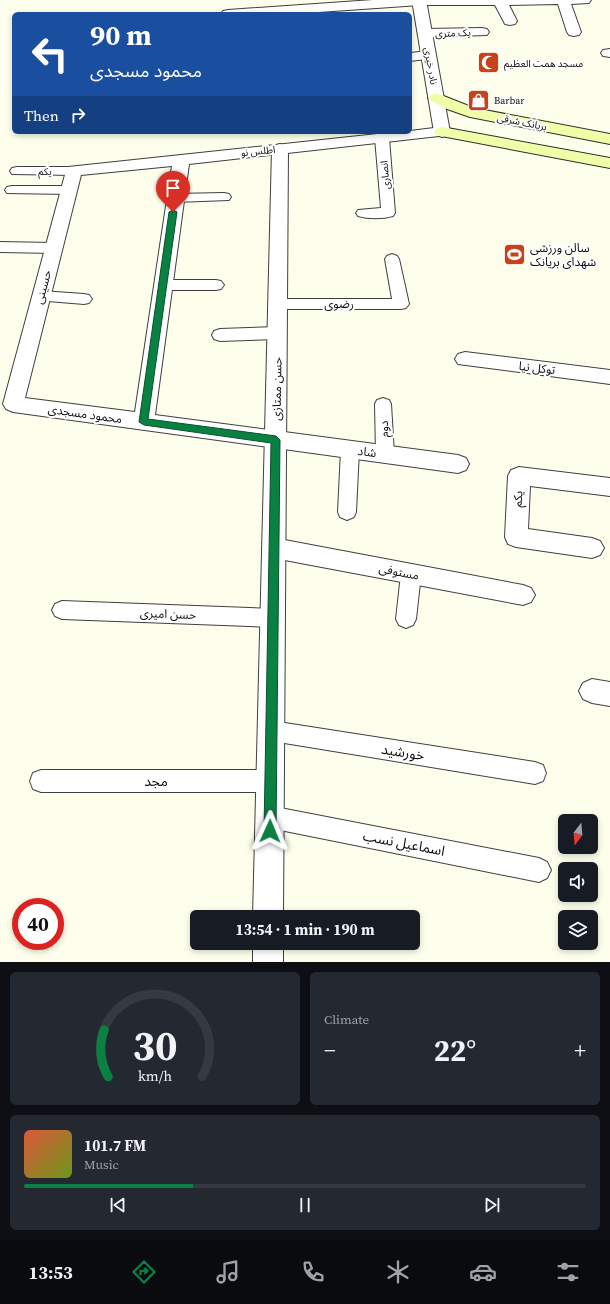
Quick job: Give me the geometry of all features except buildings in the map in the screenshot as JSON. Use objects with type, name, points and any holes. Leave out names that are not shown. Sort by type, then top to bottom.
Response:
[{"type":"main road","name":"بریانک شرقی","points":[[436,98],[470,112],[610,139]]},
{"type":"main road","name":"بریانک شرقی","points":[[442,132],[610,162]]},
{"type":"street","points":[[258,12],[420,1],[501,2],[524,0],[584,0]]},
{"type":"street","points":[[563,0],[574,32]]},
{"type":"street","name":"نادر خیری","points":[[420,1],[442,132]]},
{"type":"street","points":[[501,2],[510,21]]},
{"type":"street","name":"یک متری","points":[[425,34],[482,32]]},
{"type":"street","points":[[412,57],[429,56]]},
{"type":"street","name":"اطلس نو","points":[[74,170],[442,132]]},
{"type":"street","name":"حسن ممتازی","points":[[268,910],[280,149]]},
{"type":"street","points":[[144,422],[181,159]]},
{"type":"street","name":"حسینی","points":[[13,404],[74,170]]},
{"type":"street","name":"توکل نیا","points":[[465,359],[610,377]]},
{"type":"street","name":"محمود مسجدی","points":[[13,404],[276,440]]},
{"type":"street","name":"شاد","points":[[276,440],[458,464]]},
{"type":"street","name":"یکم","points":[[592,548],[516,537],[519,476],[610,487]]},
{"type":"street","name":"مستوفی","points":[[274,548],[523,595]]},
{"type":"street","points":[[268,950],[268,962]]},
{"type":"lane","name":"انصاری","points":[[363,213],[388,213],[382,138]]},
{"type":"lane","name":"یکم","points":[[17,171],[74,170]]},
{"type":"lane","points":[[12,190],[68,190]]},
{"type":"lane","points":[[175,198],[224,197]]},
{"type":"lane","points":[[0,247],[54,248]]},
{"type":"lane","name":"رضوی","points":[[278,304],[401,304],[392,259]]},
{"type":"lane","points":[[163,285],[216,285]]},
{"type":"lane","points":[[41,296],[84,299]]},
{"type":"lane","points":[[220,335],[278,333]]},
{"type":"lane","name":"دوم","points":[[383,404],[385,454]]},
{"type":"lane","points":[[347,512],[350,450]]},
{"type":"lane","points":[[406,619],[411,574]]},
{"type":"lane","name":"حسن امیری","points":[[62,610],[273,618]]},
{"type":"lane","name":"خورشید","points":[[272,731],[535,773]]},
{"type":"lane","name":"مجد","points":[[41,780],[270,781]]},
{"type":"lane","name":"اسماعیل نسب","points":[[270,817],[539,870]]},
{"type":"place","name":"مسجد همت العظیم","points":[[488,63]]},
{"type":"place","name":"Barbar","points":[[479,100]]},
{"type":"place","name":"سالن ورزشی شهدای بریانک","points":[[515,255]]},
{"type":"route","points":[[173,212],[144,422],[276,440],[270,831]]}]
